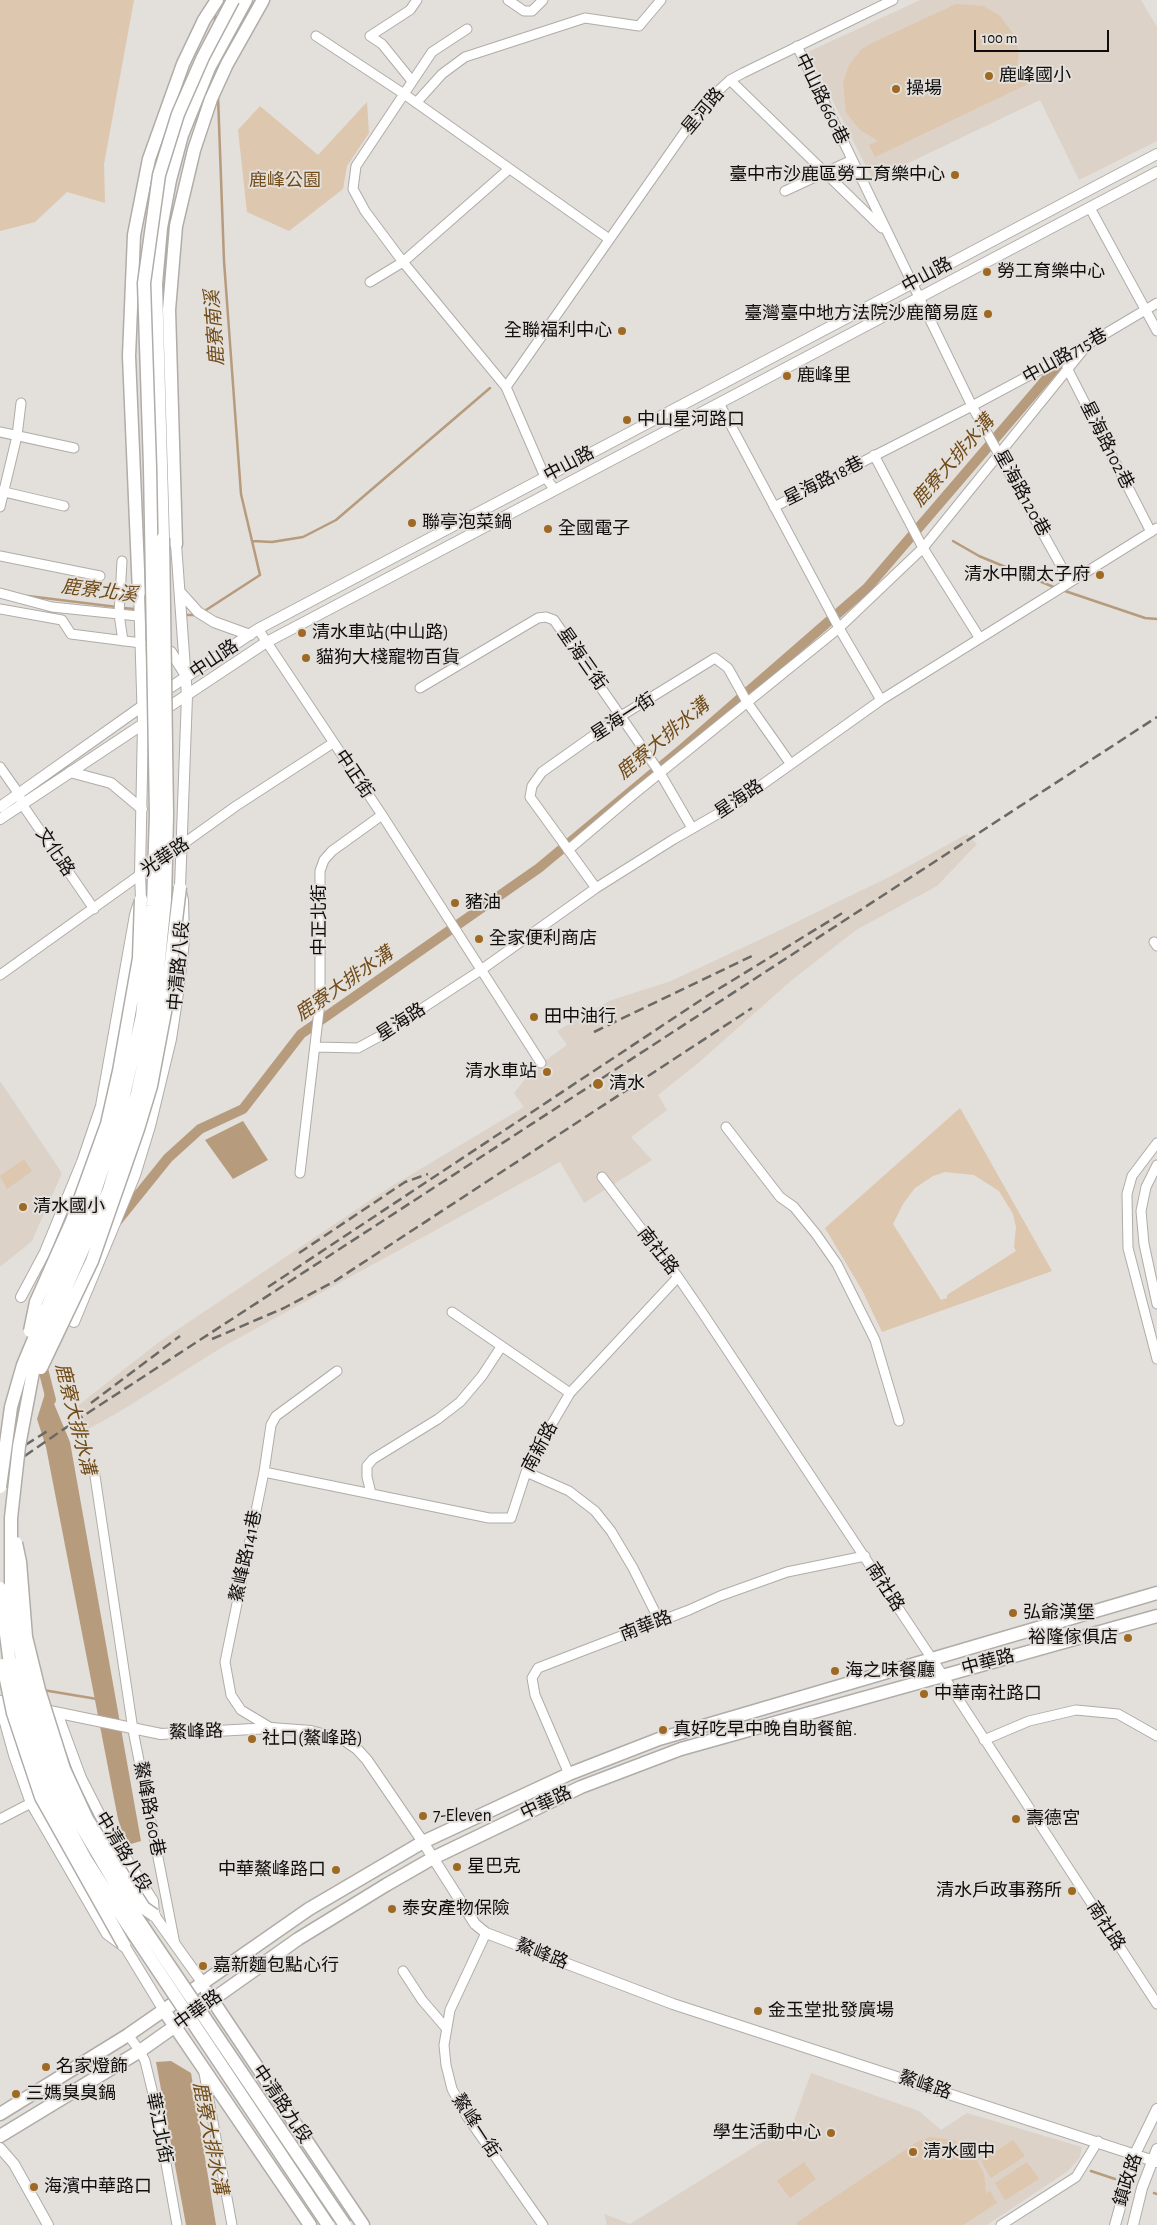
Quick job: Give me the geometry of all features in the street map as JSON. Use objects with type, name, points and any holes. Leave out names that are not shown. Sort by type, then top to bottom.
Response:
[{"type":"main road","points":[[138,594],[130,356],[134,235],[149,159],[183,64],[216,0]]},
{"type":"main road","points":[[23,1365],[92,1200],[114,1136],[131,1073],[142,1016],[153,906],[156,815],[150,477],[144,283],[159,175],[178,114],[203,57],[233,0]]},
{"type":"main road","points":[[246,0],[209,68],[182,135],[170,180],[161,228],[156,284],[167,815],[165,900],[153,1019],[137,1094],[109,1190],[50,1324],[33,1372],[19,1446],[11,1518],[11,1599],[23,1665],[41,1734],[63,1795],[125,1900],[345,2225]]},
{"type":"main road","points":[[176,544],[169,310],[170,268],[176,226],[194,150],[212,100],[227,64],[263,0]]},
{"type":"main road","points":[[31,1385],[44,1363],[92,1261],[151,1086],[165,1012],[180,887]]},
{"type":"main road","points":[[0,1487],[11,1407],[23,1365],[36,1302],[72,1221],[107,1124],[119,1071],[139,958],[141,898]]},
{"type":"main road","points":[[11,1518],[20,1562],[26,1637],[39,1690],[64,1769],[88,1819],[144,1908],[154,1915]]},
{"type":"main road","points":[[0,1588],[9,1657],[30,1734],[49,1790],[86,1860],[127,1924],[328,2225]]},
{"type":"main road","name":"中華路","points":[[0,2114],[128,2035],[309,1909],[423,1842],[569,1774],[659,1739],[1157,1593]]},
{"type":"main road","name":"中華路","points":[[0,2136],[140,2051],[298,1939],[433,1858],[581,1787],[681,1749],[942,1674],[1157,1616]]},
{"type":"main road","points":[[0,1653],[14,1713],[41,1797],[125,1947]]},
{"type":"main road","name":"中清路九段","points":[[202,1982],[212,2000],[363,2225]]},
{"type":"main road","points":[[164,2009],[310,2225]]},
{"type":"street","points":[[412,82],[382,44],[370,36],[410,10],[417,0]]},
{"type":"street","points":[[508,0],[524,11],[532,11],[544,0]]},
{"type":"street","points":[[416,103],[442,74],[465,57],[586,18],[639,26],[661,0]]},
{"type":"street","name":"星河路","points":[[506,387],[705,103],[730,80],[891,0]]},
{"type":"street","points":[[468,29],[432,52],[356,166],[353,189],[364,211],[403,262],[506,387],[545,476],[555,490]]},
{"type":"street","points":[[316,36],[404,94],[609,239]]},
{"type":"street","name":"中山路660巷","points":[[797,46],[919,298]]},
{"type":"street","name":"中山路660巷","points":[[730,80],[887,233]]},
{"type":"street","name":"中山路","points":[[0,819],[21,799],[141,708],[254,632],[545,476],[1157,154]]},
{"type":"street","points":[[785,191],[852,160]]},
{"type":"street","points":[[370,282],[403,262],[509,169]]},
{"type":"street","name":"中山路","points":[[0,807],[21,799],[70,772],[265,643],[1157,172]]},
{"type":"street","points":[[1090,208],[1157,331]]},
{"type":"street","name":"星海路120巷","points":[[919,298],[972,406],[1070,582]]},
{"type":"street","name":"中山路715巷","points":[[874,455],[1061,359],[1157,303]]},
{"type":"street","points":[[568,850],[839,628],[923,548],[1001,455],[1088,344]]},
{"type":"street","name":"星海路102巷","points":[[1061,359],[1069,370],[1154,530]]},
{"type":"street","points":[[0,507],[2,492],[17,436],[21,403]]},
{"type":"street","points":[[719,403],[839,628],[881,700]]},
{"type":"street","points":[[0,432],[74,448]]},
{"type":"street","points":[[874,455],[923,548],[979,637]]},
{"type":"street","name":"星海路18巷","points":[[774,507],[874,455]]},
{"type":"street","points":[[2,492],[64,506]]},
{"type":"street","name":"星海路","points":[[316,1047],[358,1048],[481,970],[596,888],[692,828],[735,804],[881,700],[979,637],[1154,530]]},
{"type":"street","name":"中清路八段","points":[[74,1322],[135,1176],[171,1039],[184,942],[183,900],[180,887],[187,696],[176,544]]},
{"type":"street","points":[[0,556],[100,576]]},
{"type":"street","points":[[122,561],[120,614],[123,641]]},
{"type":"street","points":[[181,593],[198,612],[214,622],[254,632]]},
{"type":"street","points":[[0,594],[52,607],[138,616]]},
{"type":"street","points":[[74,1322],[21,1297],[45,1252],[82,1162],[101,1106],[135,915],[141,898],[142,643],[138,616],[138,594]]},
{"type":"street","points":[[0,609],[62,620],[72,634],[142,643],[149,642],[171,652],[186,677]]},
{"type":"street","name":"星海三街","points":[[420,688],[538,618],[546,617],[554,620],[660,773],[692,828]]},
{"type":"street","name":"中正街","points":[[254,632],[265,643],[333,743],[481,970]]},
{"type":"street","name":"星海一街","points":[[596,888],[530,797],[532,786],[542,772],[621,716],[700,666],[716,658],[728,668],[747,702],[790,763]]},
{"type":"street","name":"光華路","points":[[0,975],[236,806],[333,743]]},
{"type":"street","name":"文化路","points":[[0,767],[94,909]]},
{"type":"street","points":[[70,772],[111,782],[142,809]]},
{"type":"street","name":"中正北街","points":[[300,1173],[320,1002],[320,871],[324,860],[332,851],[382,816]]},
{"type":"street","points":[[481,970],[541,1063]]},
{"type":"street","points":[[726,1126],[780,1197],[794,1206],[811,1227],[837,1264],[856,1298],[875,1340],[899,1421]]},
{"type":"street","points":[[1157,1143],[1132,1176],[1127,1194],[1128,1248],[1157,1359]]},
{"type":"street","points":[[1157,1165],[1146,1187],[1141,1211],[1144,1244],[1157,1304]]},
{"type":"street","name":"南社路","points":[[602,1177],[678,1277],[942,1674],[1157,2004]]},
{"type":"street","name":"南新路","points":[[372,1493],[490,1518],[511,1518],[526,1472],[542,1439],[570,1393],[678,1277]]},
{"type":"street","points":[[452,1312],[570,1393]]},
{"type":"street","points":[[372,1493],[366,1477],[367,1466],[373,1459],[414,1434],[460,1402],[482,1376],[501,1346]]},
{"type":"street","name":"鰲峰路141巷","points":[[272,1728],[240,1710],[231,1695],[225,1662],[264,1472],[271,1425],[276,1416],[337,1371]]},
{"type":"street","points":[[264,1472],[372,1493]]},
{"type":"street","points":[[526,1472],[569,1491],[595,1511],[611,1531],[660,1620]]},
{"type":"street","points":[[95,1476],[129,1728]]},
{"type":"street","name":"南華路","points":[[569,1774],[532,1686],[532,1678],[538,1668],[787,1572],[864,1556]]},
{"type":"street","points":[[0,1703],[14,1755],[31,1803],[106,1934],[125,1947],[164,2009]]},
{"type":"street","name":"鰲峰路","points":[[0,1703],[161,1734],[272,1728],[311,1731],[344,1740],[357,1749],[423,1842],[475,1924],[486,1933],[672,2004],[1155,2161]]},
{"type":"street","points":[[984,1740],[1029,1721],[1076,1710],[1118,1714],[1157,1736]]},
{"type":"street","name":"中清路八段","points":[[57,1713],[80,1778],[106,1827],[152,1902],[154,1915],[202,1982]]},
{"type":"street","name":"鰲峰路160巷","points":[[129,1728],[176,1947]]},
{"type":"street","points":[[0,1819],[31,1803]]},
{"type":"street","name":"鰲峰一街","points":[[486,1933],[450,2010],[446,2028],[446,2064],[452,2090],[466,2115],[543,2225]]},
{"type":"street","points":[[403,1971],[422,2000],[446,2028]]},
{"type":"street","name":"華江北街","points":[[128,2035],[140,2051],[155,2102],[177,2225]]},
{"type":"street","points":[[203,2068],[232,2225]]},
{"type":"street","name":"鎮政路","points":[[1115,2225],[1135,2154],[1157,2109]]},
{"type":"street","points":[[1001,2225],[1076,2177],[1098,2141]]},
{"type":"street","points":[[0,2148],[14,2164],[48,2225]]},
{"type":"street","name":"鎮政路","points":[[1133,2225],[1142,2188],[1155,2161],[1157,2149]]},
{"type":"shaded area","name":"鹿峰國小","points":[[920,0],[1141,0],[1157,27],[1157,141],[1079,180],[1040,100],[873,180],[808,52]]},
{"type":"shaded area","points":[[967,834],[977,844],[937,886],[856,930],[792,980],[697,1064],[658,1095],[667,1110],[631,1137],[652,1160],[584,1203],[560,1162],[224,1346],[119,1412],[83,1432],[75,1408],[159,1342],[387,1189],[524,1107],[514,1093],[532,1070],[567,1045],[557,1031],[609,1001],[671,981],[772,934],[891,876]]},
{"type":"shaded area","name":"清水國小","points":[[0,1081],[62,1173],[32,1241],[0,1267]]},
{"type":"shaded area","points":[[243,1121],[268,1160],[233,1179],[205,1140]]},
{"type":"shaded area","points":[[47,1387],[70,1442],[141,1841],[131,1844],[126,1844],[118,1819],[46,1447],[37,1419]]},
{"type":"shaded area","points":[[171,2061],[191,2073],[216,2225],[186,2225],[156,2062]]},
{"type":"shaded area","name":"清水國中","points":[[811,2073],[919,2111],[941,2130],[967,2113],[1082,2147],[1080,2157],[1068,2171],[987,2225],[607,2225],[604,2214],[630,2224],[793,2123]]},
{"type":"green space","points":[[0,0],[134,0],[104,164],[105,203],[67,192],[35,222],[0,231]]},
{"type":"green space","points":[[956,4],[983,6],[1000,16],[1012,32],[1017,43],[1019,54],[1016,75],[1024,72],[1030,83],[875,157],[869,145],[878,141],[859,129],[846,112],[843,83],[849,65],[862,49],[872,43]]},
{"type":"green space","name":"鹿峰公園","points":[[367,102],[369,133],[347,166],[343,189],[289,231],[247,212],[238,130],[260,106],[318,155]]},
{"type":"green space","points":[[960,1108],[1052,1271],[882,1332],[862,1290],[825,1228]],"holes":[[[945,1172],[974,1175],[999,1191],[1013,1214],[1016,1227],[1014,1247],[1016,1251],[947,1295],[947,1298],[941,1300],[893,1224],[903,1204],[915,1188],[933,1176]]]},
{"type":"green space","points":[[24,1159],[32,1171],[7,1189],[0,1176]]},
{"type":"green space","points":[[930,2137],[954,2140],[965,2147],[976,2159],[984,2174],[986,2193],[990,2191],[997,2203],[963,2225],[798,2225],[796,2223],[917,2142]]},
{"type":"green space","points":[[1013,2140],[1025,2156],[991,2178],[981,2161]]},
{"type":"green space","points":[[804,2162],[816,2179],[790,2198],[777,2181]]},
{"type":"green space","points":[[1027,2162],[1039,2179],[1005,2200],[995,2183]]},
{"type":"waterway","name":"鹿寮南溪","points":[[215,11],[215,23]]},
{"type":"waterway","name":"鹿寮南溪","points":[[203,612],[260,575],[241,494],[224,261],[218,96]]},
{"type":"waterway","name":"鹿寮大排水溝","points":[[118,1220],[168,1158],[200,1129],[243,1109],[301,1034],[539,868],[682,749],[867,588],[1059,364]]},
{"type":"waterway","points":[[252,541],[272,542],[303,537],[336,520],[490,388]]},
{"type":"waterway","points":[[953,541],[979,556],[1056,588]]},
{"type":"waterway","points":[[1062,590],[1145,618],[1157,619]]},
{"type":"waterway","name":"鹿寮北溪","points":[[28,596],[117,607]]},
{"type":"waterway","name":"鹿寮北溪","points":[[122,608],[136,609]]},
{"type":"waterway","name":"鹿寮北溪","points":[[184,615],[198,615]]},
{"type":"waterway","name":"鹿寮大排水溝","points":[[41,1361],[51,1400]]},
{"type":"waterway","points":[[43,1690],[97,1699]]},
{"type":"waterway","points":[[1091,2171],[1115,2179]]},
{"type":"railway","points":[[0,1473],[80,1418],[1157,717]]},
{"type":"railway","points":[[268,1287],[707,996],[844,912]]},
{"type":"railway","points":[[594,1032],[754,955]]},
{"type":"railway","points":[[212,1339],[284,1308],[335,1281],[752,1008]]},
{"type":"railway","points":[[299,1253],[405,1182],[428,1174]]},
{"type":"railway","points":[[91,1403],[180,1336]]},
{"type":"railway","points":[[0,1461],[49,1430]]},
{"type":"place","name":"鹿峰國小","points":[[989,76]]},
{"type":"place","name":"操場","points":[[896,89]]},
{"type":"place","name":"臺中市沙鹿區勞工育樂中心","points":[[955,175]]},
{"type":"place","name":"勞工育樂中心","points":[[987,272]]},
{"type":"place","name":"臺灣臺中地方法院沙鹿簡易庭","points":[[988,314]]},
{"type":"place","name":"全聯福利中心","points":[[622,331]]},
{"type":"place","name":"鹿峰里","points":[[787,376]]},
{"type":"place","name":"中山星河路口","points":[[627,420]]},
{"type":"place","name":"聯亭泡菜鍋","points":[[412,523]]},
{"type":"place","name":"全國電子","points":[[548,529]]},
{"type":"place","name":"清水中關太子府","points":[[1100,575]]},
{"type":"place","name":"清水車站(中山路)","points":[[302,633]]},
{"type":"place","name":"貓狗大棧寵物百貨","points":[[306,658]]},
{"type":"place","name":"豬油","points":[[455,903]]},
{"type":"place","name":"全家便利商店","points":[[479,939]]},
{"type":"place","name":"田中油行","points":[[534,1017]]},
{"type":"place","name":"清水車站","points":[[547,1072]]},
{"type":"place","name":"清水","points":[[598,1084]]},
{"type":"place","name":"清水國小","points":[[23,1207]]},
{"type":"place","name":"弘爺漢堡","points":[[1013,1613]]},
{"type":"place","name":"裕隆傢俱店","points":[[1128,1638]]},
{"type":"place","name":"海之味餐廳","points":[[835,1671]]},
{"type":"place","name":"中華南社路口","points":[[924,1694]]},
{"type":"place","name":"真好吃早中晚自助餐館.","points":[[663,1730]]},
{"type":"place","name":"社口(鰲峰路)","points":[[252,1739]]},
{"type":"place","name":"7-Eleven","points":[[423,1816]]},
{"type":"place","name":"壽德宮","points":[[1016,1819]]},
{"type":"place","name":"星巴克","points":[[457,1867]]},
{"type":"place","name":"中華鰲峰路口","points":[[336,1870]]},
{"type":"place","name":"清水戶政事務所","points":[[1072,1891]]},
{"type":"place","name":"泰安產物保險","points":[[392,1909]]},
{"type":"place","name":"嘉新麵包點心行","points":[[203,1966]]},
{"type":"place","name":"金玉堂批發廣場","points":[[758,2011]]},
{"type":"place","name":"名家燈飾","points":[[46,2067]]},
{"type":"place","name":"三媽臭臭鍋","points":[[16,2094]]},
{"type":"place","name":"學生活動中心","points":[[831,2133]]},
{"type":"place","name":"清水國中","points":[[913,2152]]},
{"type":"place","name":"海濱中華路口","points":[[34,2187]]}]
